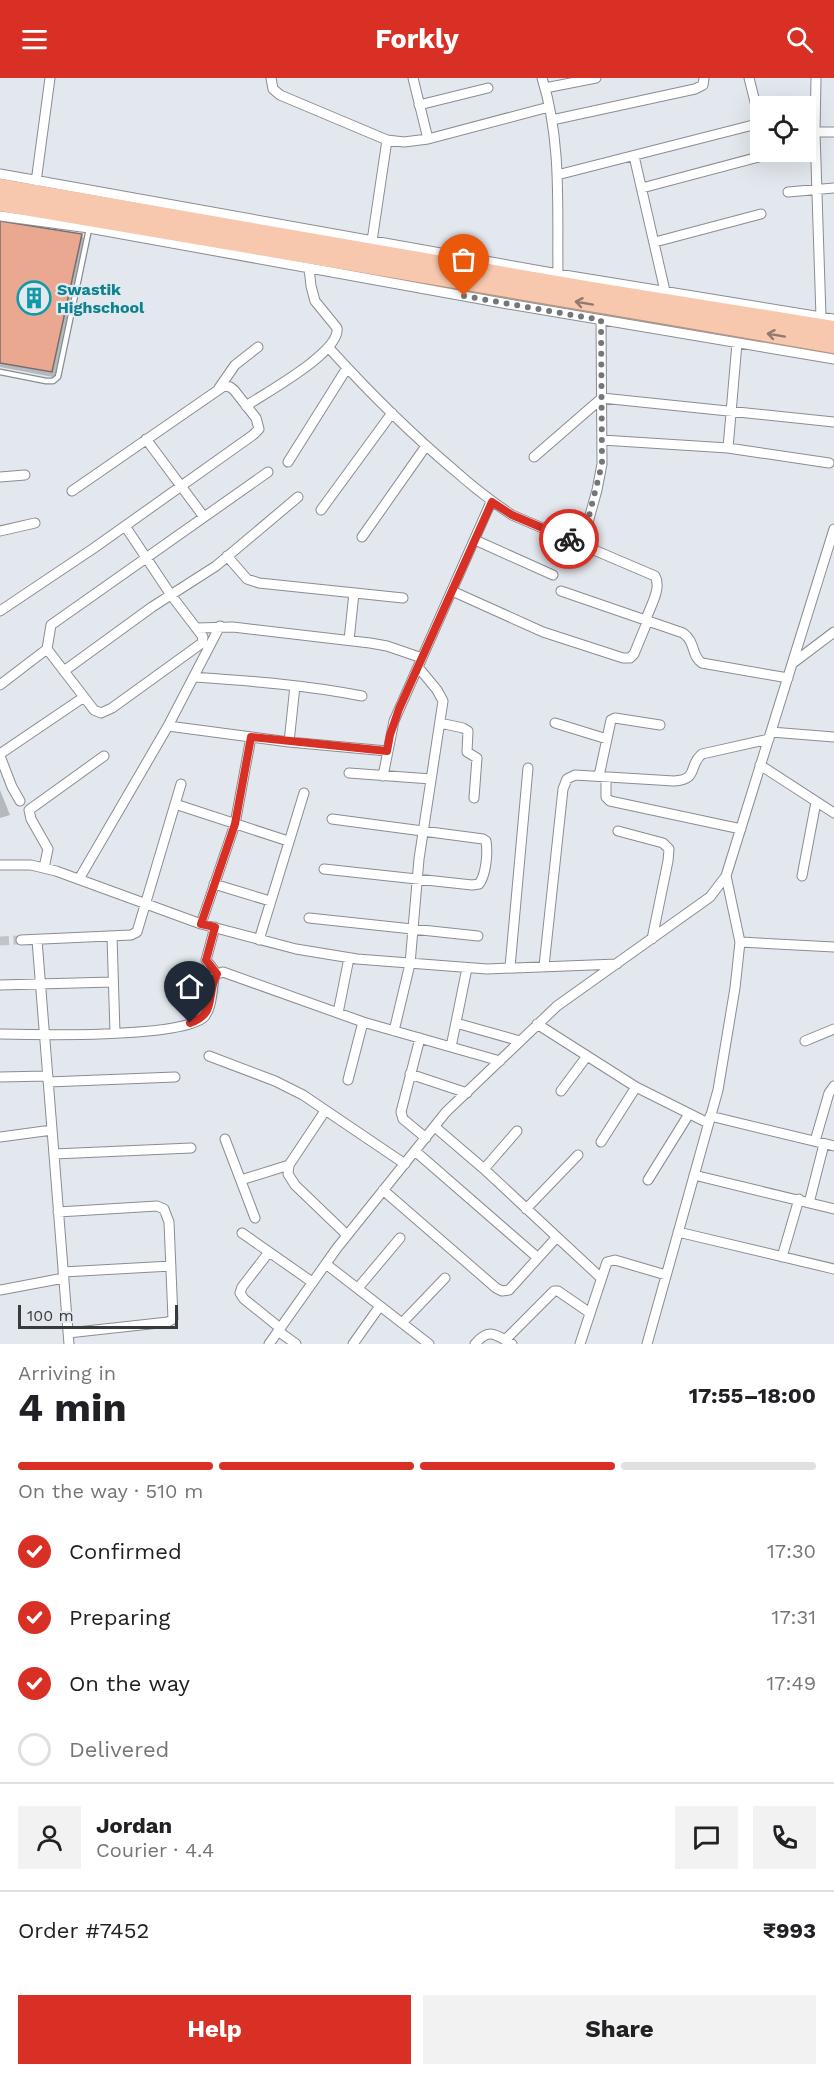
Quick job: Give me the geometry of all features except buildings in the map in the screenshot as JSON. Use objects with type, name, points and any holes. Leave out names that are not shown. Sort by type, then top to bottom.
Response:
[{"type":"highway","points":[[0,187],[591,290],[834,329]]},
{"type":"highway","points":[[0,203],[90,223],[834,345]]},
{"type":"street","points":[[36,182],[50,78]]},
{"type":"street","points":[[271,78],[273,89],[280,95],[387,140],[404,142],[428,139],[549,107]]},
{"type":"street","points":[[413,78],[428,139]]},
{"type":"street","points":[[542,78],[552,120],[557,175],[558,274]]},
{"type":"street","points":[[545,88],[596,78]]},
{"type":"street","points":[[552,120],[695,89],[703,85],[704,78]]},
{"type":"street","points":[[557,175],[757,124],[759,118],[749,78]]},
{"type":"street","points":[[814,96],[816,78]]},
{"type":"street","points":[[419,105],[488,88]]},
{"type":"street","points":[[816,132],[834,132]]},
{"type":"street","points":[[372,241],[387,140]]},
{"type":"street","points":[[634,156],[665,291]]},
{"type":"street","points":[[642,188],[750,159]]},
{"type":"street","points":[[814,162],[818,189],[821,316]]},
{"type":"street","points":[[0,174],[558,274],[834,319]]},
{"type":"street","points":[[788,192],[834,188]]},
{"type":"street","points":[[655,242],[761,214]]},
{"type":"street","points":[[0,216],[90,223],[309,268],[834,359]]},
{"type":"street","points":[[246,406],[309,364],[329,348],[337,336],[337,328],[315,301],[309,268]]},
{"type":"street","points":[[582,544],[602,464],[601,320]]},
{"type":"street","points":[[728,448],[737,343]]},
{"type":"street","points":[[72,491],[219,388],[235,364],[258,346]]},
{"type":"street","points":[[329,348],[426,446],[492,502],[512,515],[656,576],[658,581],[658,588],[647,620],[634,654],[630,658],[623,658],[543,632],[452,591]]},
{"type":"street","points":[[288,462],[347,368]]},
{"type":"street","points":[[0,611],[257,432],[260,426],[258,422],[230,387],[219,388]]},
{"type":"street","points":[[534,457],[602,398],[834,422]]},
{"type":"street","points":[[321,510],[392,413]]},
{"type":"street","points":[[146,440],[204,517]]},
{"type":"street","points":[[602,440],[728,448],[829,463]]},
{"type":"street","points":[[362,537],[426,446]]},
{"type":"street","points":[[0,685],[47,649],[51,625],[268,472]]},
{"type":"street","points":[[0,477],[25,475]]},
{"type":"street","points":[[64,671],[227,556],[298,497]]},
{"type":"street","points":[[383,776],[394,721],[492,502]]},
{"type":"street","points":[[0,531],[35,523]]},
{"type":"street","points":[[47,649],[84,697],[98,712],[105,712],[202,643],[203,637],[171,595],[125,526]]},
{"type":"street","points":[[269,1344],[347,1235],[435,1127],[467,1093],[557,1006],[710,897],[726,876],[834,529]]},
{"type":"street","points":[[475,540],[553,575]]},
{"type":"street","points":[[227,556],[247,579],[260,583],[403,598]]},
{"type":"street","points":[[561,591],[688,636],[698,661],[788,678]]},
{"type":"street","points":[[349,640],[354,593]]},
{"type":"street","points":[[196,628],[220,626],[387,646],[420,663],[441,696],[443,701],[417,879],[410,964],[394,1031]]},
{"type":"street","points":[[79,879],[168,726],[220,626]]},
{"type":"street","points":[[793,664],[834,632]]},
{"type":"street","points":[[194,677],[254,681],[362,696]]},
{"type":"street","points":[[289,742],[295,686]]},
{"type":"street","points":[[20,801],[0,755],[84,697]]},
{"type":"street","points":[[660,725],[613,718],[607,739],[603,777],[606,797],[610,801],[741,829]]},
{"type":"street","points":[[440,723],[468,731],[468,753],[477,758],[474,798]]},
{"type":"street","points":[[555,723],[607,739]]},
{"type":"street","points":[[168,726],[289,742],[387,751]]},
{"type":"street","points":[[544,966],[563,789],[567,779],[570,777],[603,777],[685,780],[691,776],[696,760],[702,754],[770,735],[834,737]]},
{"type":"street","points":[[201,924],[235,824],[251,737]]},
{"type":"street","points":[[44,868],[48,849],[31,819],[29,810],[104,756]]},
{"type":"street","points":[[760,765],[816,802],[832,809]]},
{"type":"street","points":[[510,967],[528,768]]},
{"type":"street","points":[[349,773],[431,779]]},
{"type":"street","points":[[21,940],[131,935],[137,932],[181,784]]},
{"type":"street","points":[[258,940],[304,793]]},
{"type":"street","points":[[802,876],[816,802]]},
{"type":"street","points":[[175,804],[288,841]]},
{"type":"street","points":[[324,869],[479,884],[482,879],[487,847],[483,839],[332,819]]},
{"type":"street","points":[[618,831],[663,843],[669,849],[670,854],[652,939]]},
{"type":"street","points":[[0,865],[31,865],[44,868],[201,924],[296,949],[349,958],[467,968],[617,964]]},
{"type":"street","points":[[647,1344],[718,1090],[735,988],[740,942],[726,876]]},
{"type":"street","points":[[214,884],[270,901]]},
{"type":"street","points":[[309,918],[478,936]]},
{"type":"street","points":[[215,927],[206,960],[217,974]]},
{"type":"street","points":[[112,936],[115,1033]]},
{"type":"street","points":[[37,940],[69,1344]]},
{"type":"street","points":[[740,942],[834,947]]},
{"type":"street","points":[[338,1013],[349,958]]},
{"type":"street","points":[[452,1047],[467,968]]},
{"type":"street","points":[[217,974],[229,973],[363,1022],[500,1061]]},
{"type":"street","points":[[0,1034],[44,1035],[158,1030],[199,1020],[206,1014],[217,974]]},
{"type":"street","points":[[0,984],[113,982]]},
{"type":"street","points":[[348,1080],[363,1022]]},
{"type":"street","points":[[456,1023],[520,1041]]},
{"type":"street","points":[[537,1024],[636,1088],[689,1114],[824,1144]]},
{"type":"street","points":[[806,1041],[834,1029]]},
{"type":"street","points":[[420,1038],[401,1107],[401,1116],[407,1124],[426,1138]]},
{"type":"street","points":[[209,1056],[289,1088],[405,1164]]},
{"type":"street","points":[[561,1091],[587,1056]]},
{"type":"street","points":[[410,1074],[467,1093]]},
{"type":"street","points":[[0,1077],[48,1079],[175,1077]]},
{"type":"street","points":[[809,1203],[824,1144],[829,1093],[834,1086]]},
{"type":"street","points":[[601,1142],[636,1088]]},
{"type":"street","points":[[325,1111],[287,1170],[290,1179],[347,1235]]},
{"type":"street","points":[[648,1179],[689,1114]]},
{"type":"street","points":[[435,1127],[484,1169],[601,1278]]},
{"type":"street","points":[[0,1137],[52,1130]]},
{"type":"street","points":[[484,1169],[517,1131]]},
{"type":"street","points":[[225,1139],[255,1218]]},
{"type":"street","points":[[54,1154],[191,1148]]},
{"type":"street","points":[[415,1151],[538,1258]]},
{"type":"street","points":[[526,1209],[579,1155]]},
{"type":"street","points":[[241,1180],[289,1165]]},
{"type":"street","points":[[694,1175],[834,1209]]},
{"type":"street","points":[[383,1190],[499,1290],[509,1290],[556,1238]]},
{"type":"street","points":[[782,1257],[799,1199]]},
{"type":"street","points":[[58,1212],[150,1206],[161,1207],[169,1222],[173,1319],[168,1322],[68,1333]]},
{"type":"street","points":[[678,1232],[834,1269]]},
{"type":"street","points":[[242,1233],[312,1282]]},
{"type":"street","points":[[358,1288],[400,1238]]},
{"type":"street","points":[[270,1252],[242,1287],[240,1293],[296,1344]]},
{"type":"street","points":[[580,1344],[607,1262],[612,1260],[666,1275]]},
{"type":"street","points":[[326,1264],[429,1344]]},
{"type":"street","points":[[0,1290],[64,1275],[171,1266]]},
{"type":"street","points":[[402,1323],[445,1278]]},
{"type":"street","points":[[475,1344],[480,1337],[489,1334],[508,1342],[554,1291],[558,1291],[590,1313]]},
{"type":"street","points":[[352,1344],[380,1306]]},
{"type":"lane","points":[[0,372],[50,381],[58,377],[90,223]]},
{"type":"tunnel","points":[[0,941],[21,940]]},
{"type":"way so far","points":[[464,296],[601,320],[602,464],[582,544],[569,539]]},
{"type":"place","name":"Swastik Highschool","points":[[34,298]]},
{"type":"route","points":[[190,1023],[206,1014],[214,978],[217,974],[206,960],[215,927],[201,924],[235,824],[251,737],[387,751],[399,709],[492,502],[512,515],[569,539]]}]
